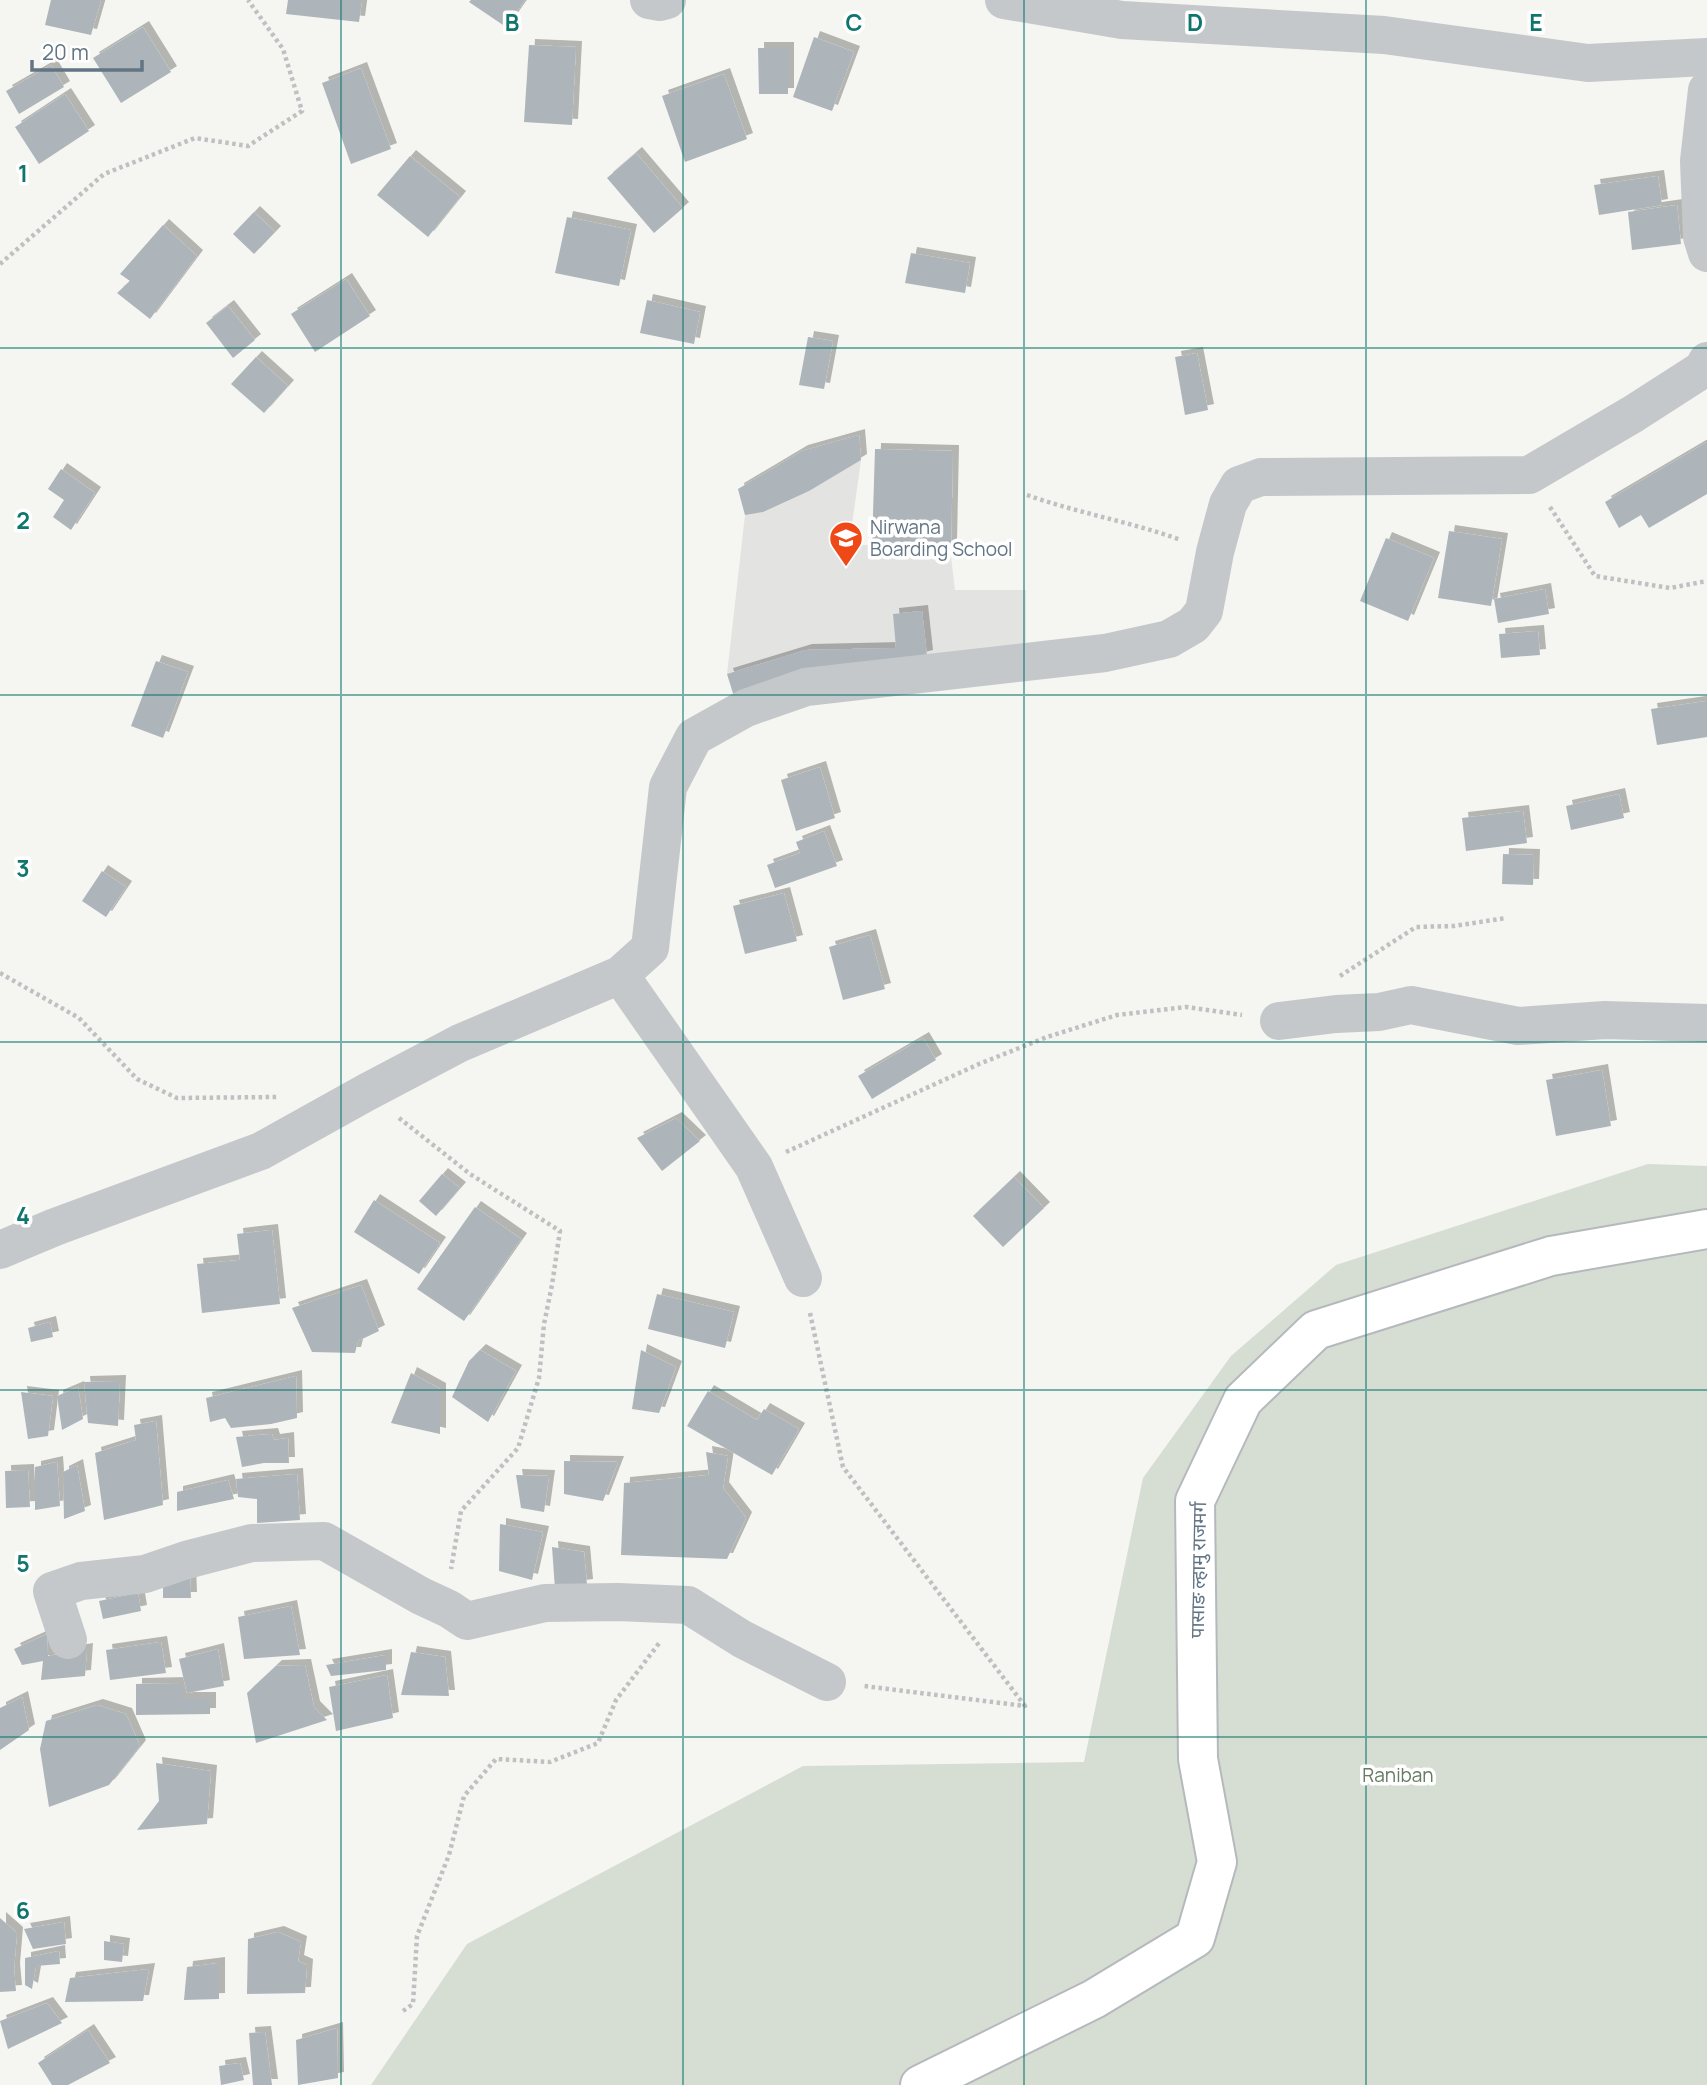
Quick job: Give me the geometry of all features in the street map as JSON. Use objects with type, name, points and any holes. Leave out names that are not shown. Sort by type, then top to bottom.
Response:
[{"type":"main road","name":"पासाङ ल्हामु राजमर्ग","points":[[920,2085],[1094,1999],[1195,1938],[1217,1862],[1198,1759],[1195,1501],[1243,1400],[1316,1330],[1551,1256],[1707,1229]]},
{"type":"street","points":[[649,0],[667,0]]},
{"type":"street","points":[[1003,0],[1122,20],[1384,35],[1588,63],[1707,57]]},
{"type":"street","points":[[1707,90],[1699,161],[1702,237],[1707,253]]},
{"type":"street","points":[[0,1250],[261,1151],[460,1043],[620,975],[650,947],[668,787],[694,737],[746,708],[806,687],[1105,653],[1170,639],[1193,625],[1204,611],[1215,552],[1228,504],[1239,485],[1261,477],[1529,475],[1633,414],[1703,369],[1707,361]]},
{"type":"street","points":[[620,975],[754,1167],[803,1278]]},
{"type":"street","points":[[1279,1021],[1379,1012],[1411,1004],[1518,1026],[1605,1020],[1707,1023]]},
{"type":"street","points":[[68,1640],[52,1591],[81,1581],[145,1574],[252,1543],[324,1541],[467,1621],[545,1603],[688,1605],[742,1639],[827,1682]]},
{"type":"path","points":[[0,264],[104,174],[195,138],[248,146],[302,111],[284,49],[248,0]]},
{"type":"path","points":[[1529,475],[1595,576],[1670,588],[1707,581]]},
{"type":"path","points":[[1027,495],[1149,528],[1215,552]]},
{"type":"path","points":[[1336,979],[1416,927],[1454,926],[1506,918]]},
{"type":"path","points":[[0,974],[79,1018],[137,1079],[177,1098],[285,1097]]},
{"type":"path","points":[[754,1167],[979,1063],[1047,1037],[1117,1016],[1186,1007],[1279,1021]]},
{"type":"path","points":[[367,1092],[470,1174],[560,1231],[544,1324],[539,1378],[518,1448],[461,1511],[449,1577],[421,1596]]},
{"type":"path","points":[[803,1278],[843,1467],[1025,1706],[827,1682]]},
{"type":"path","points":[[403,2011],[413,2004],[417,1936],[449,1855],[464,1796],[496,1759],[550,1762],[598,1743],[616,1700],[688,1605]]},
{"type":"shaded area","name":"Nirwana Boarding School","points":[[859,435],[861,460],[849,546],[949,540],[955,590],[1026,590],[1026,648],[727,674],[745,515],[738,489],[802,451]]},
{"type":"green space","name":"Raniban","points":[[1648,1164],[1707,1166],[1707,2085],[371,2085],[467,1944],[803,1766],[1084,1762],[1143,1478],[1231,1356],[1336,1265]]},
{"type":"building","points":[[51,0],[101,0],[91,35],[45,25]]},
{"type":"building","points":[[288,0],[362,0],[359,22],[286,14]]},
{"type":"building","points":[[525,0],[506,27],[469,2]]},
{"type":"building","points":[[143,27],[171,72],[121,103],[93,58]]},
{"type":"building","points":[[814,37],[854,52],[832,111],[793,97]]},
{"type":"building","points":[[529,45],[576,47],[572,125],[524,122]]},
{"type":"building","points":[[758,48],[788,48],[788,94],[759,94]]},
{"type":"building","points":[[51,65],[64,87],[19,114],[6,91]]},
{"type":"building","points":[[361,68],[391,149],[351,164],[322,83]]},
{"type":"building","points":[[724,74],[747,139],[685,162],[662,96]]},
{"type":"building","points":[[65,94],[89,131],[39,164],[15,127]]},
{"type":"building","points":[[636,153],[683,208],[654,233],[607,178]]},
{"type":"building","points":[[410,156],[460,197],[428,237],[377,195]]},
{"type":"building","points":[[1658,176],[1662,205],[1599,215],[1594,185]]},
{"type":"building","points":[[1677,205],[1681,244],[1632,250],[1628,212]]},
{"type":"building","points":[[254,212],[275,232],[254,254],[233,234]]},
{"type":"building","points":[[567,217],[631,230],[619,286],[555,273]]},
{"type":"building","points":[[163,225],[197,256],[150,319],[117,293],[130,281],[120,274]]},
{"type":"building","points":[[911,253],[970,263],[965,293],[905,283]]},
{"type":"building","points":[[346,279],[370,316],[315,352],[291,314]]},
{"type":"building","points":[[647,300],[700,312],[694,344],[640,333]]},
{"type":"building","points":[[228,306],[255,340],[233,358],[206,323]]},
{"type":"building","points":[[808,337],[833,341],[824,389],[799,385]]},
{"type":"building","points":[[1197,353],[1208,410],[1185,415],[1175,357]]},
{"type":"building","points":[[256,357],[288,386],[264,413],[231,384]]},
{"type":"building","points":[[859,435],[861,460],[809,491],[763,512],[745,515],[738,489],[802,451]]},
{"type":"building","points":[[1707,442],[1707,494],[1649,528],[1641,515],[1619,528],[1605,502]]},
{"type":"building","points":[[875,449],[953,451],[951,547],[872,545]]},
{"type":"building","points":[[61,469],[95,493],[71,530],[53,517],[64,500],[48,489]]},
{"type":"building","points":[[1449,531],[1502,539],[1491,606],[1438,598]]},
{"type":"building","points":[[1386,538],[1434,558],[1408,621],[1360,601]]},
{"type":"building","points":[[1545,589],[1549,614],[1498,623],[1494,599]]},
{"type":"building","points":[[922,611],[927,656],[736,703],[727,674],[806,650],[896,648],[893,614]]},
{"type":"building","points":[[1538,631],[1540,655],[1501,658],[1499,634]]},
{"type":"building","points":[[156,661],[188,672],[163,738],[131,726]]},
{"type":"building","points":[[1707,701],[1707,737],[1657,745],[1651,709]]},
{"type":"building","points":[[820,767],[835,818],[796,831],[781,780]]},
{"type":"building","points":[[1619,794],[1624,818],[1571,830],[1566,806]]},
{"type":"building","points":[[1523,811],[1527,843],[1466,851],[1462,818]]},
{"type":"building","points":[[824,831],[837,866],[775,888],[767,865],[800,853],[796,842]]},
{"type":"building","points":[[1503,854],[1534,855],[1533,885],[1502,884]]},
{"type":"building","points":[[102,871],[126,887],[106,917],[82,901]]},
{"type":"building","points":[[784,893],[797,941],[745,954],[733,906]]},
{"type":"building","points":[[870,935],[885,989],[843,1000],[829,947]]},
{"type":"building","points":[[923,1038],[936,1060],[872,1099],[858,1076]]},
{"type":"building","points":[[1602,1070],[1611,1126],[1556,1136],[1546,1080]]},
{"type":"building","points":[[676,1118],[700,1141],[662,1171],[637,1138]]},
{"type":"building","points":[[442,1174],[460,1188],[436,1216],[419,1201]]},
{"type":"building","points":[[1014,1177],[1044,1208],[1003,1247],[973,1216]]},
{"type":"building","points":[[374,1200],[440,1243],[419,1274],[354,1232]]},
{"type":"building","points":[[475,1207],[521,1239],[464,1321],[417,1289]]},
{"type":"building","points":[[272,1230],[280,1304],[202,1313],[197,1264],[240,1260],[237,1234]]},
{"type":"building","points":[[361,1285],[379,1331],[358,1341],[355,1353],[312,1352],[292,1308]]},
{"type":"building","points":[[657,1294],[734,1312],[725,1348],[648,1329]]},
{"type":"building","points":[[50,1322],[53,1337],[31,1342],[28,1328]]},
{"type":"building","points":[[480,1350],[516,1371],[488,1422],[452,1397],[469,1361]]},
{"type":"building","points":[[641,1350],[676,1367],[659,1413],[632,1409]]},
{"type":"building","points":[[411,1373],[440,1389],[440,1434],[391,1423]]},
{"type":"building","points":[[296,1376],[297,1418],[231,1428],[225,1418],[210,1422],[206,1398]]},
{"type":"building","points":[[120,1381],[118,1426],[88,1423],[84,1382]]},
{"type":"building","points":[[78,1387],[83,1419],[62,1430],[57,1396]]},
{"type":"building","points":[[708,1391],[757,1420],[764,1409],[799,1429],[772,1475],[687,1426]]},
{"type":"building","points":[[21,1392],[53,1396],[48,1436],[28,1439]]},
{"type":"building","points":[[156,1421],[163,1505],[104,1520],[95,1453],[136,1440],[134,1425]]},
{"type":"building","points":[[272,1434],[274,1440],[288,1438],[289,1463],[264,1463],[242,1467],[236,1437]]},
{"type":"building","points":[[706,1452],[728,1456],[723,1488],[746,1518],[727,1559],[621,1555],[624,1483],[709,1475]]},
{"type":"building","points":[[564,1461],[618,1462],[603,1501],[564,1494]]},
{"type":"building","points":[[57,1462],[60,1506],[35,1510],[35,1467]]},
{"type":"building","points":[[77,1465],[85,1511],[64,1519],[63,1472]]},
{"type":"building","points":[[28,1470],[30,1507],[6,1508],[5,1471]]},
{"type":"building","points":[[297,1474],[300,1520],[257,1523],[257,1499],[238,1497],[236,1479]]},
{"type":"building","points":[[516,1475],[549,1476],[544,1512],[521,1508]]},
{"type":"building","points":[[228,1480],[234,1499],[177,1511],[177,1492]]},
{"type":"building","points":[[500,1524],[543,1532],[532,1580],[499,1571]]},
{"type":"building","points":[[552,1547],[584,1552],[587,1585],[555,1589]]},
{"type":"building","points":[[190,1573],[191,1598],[163,1598],[163,1575]]},
{"type":"building","points":[[138,1593],[141,1611],[103,1619],[99,1601]]},
{"type":"building","points":[[291,1606],[300,1655],[244,1659],[238,1617]]},
{"type":"building","points":[[47,1634],[48,1656],[87,1649],[85,1676],[41,1680],[43,1661],[22,1665],[14,1649]]},
{"type":"building","points":[[161,1642],[166,1673],[110,1680],[106,1650]]},
{"type":"building","points":[[218,1649],[224,1686],[187,1693],[179,1659]]},
{"type":"building","points":[[411,1652],[445,1657],[449,1696],[401,1695]]},
{"type":"building","points":[[386,1655],[386,1670],[331,1676],[326,1665]]},
{"type":"building","points":[[305,1665],[314,1707],[327,1720],[256,1743],[247,1693],[276,1666]]},
{"type":"building","points":[[387,1675],[393,1718],[336,1731],[329,1687]]},
{"type":"building","points":[[183,1683],[183,1698],[210,1698],[210,1714],[136,1715],[136,1684]]},
{"type":"building","points":[[22,1697],[29,1730],[0,1750],[0,1708]]},
{"type":"building","points":[[97,1705],[126,1714],[140,1746],[109,1785],[49,1807],[40,1749],[46,1721]]},
{"type":"building","points":[[156,1763],[211,1771],[207,1824],[137,1830],[159,1801]]},
{"type":"building","points":[[0,1918],[17,1933],[14,1969],[16,1991],[0,1992]]},
{"type":"building","points":[[64,1922],[66,1944],[33,1949],[24,1929]]},
{"type":"building","points":[[278,1932],[301,1942],[298,1961],[307,1965],[305,1993],[247,1994],[248,1939]]},
{"type":"building","points":[[104,1941],[124,1944],[122,1962],[104,1960]]},
{"type":"building","points":[[59,1951],[60,1964],[36,1966],[32,1989],[25,1985],[25,1958]]},
{"type":"building","points":[[219,1963],[219,1999],[184,2000],[187,1967]]},
{"type":"building","points":[[149,1969],[143,2001],[65,2002],[70,1978]]},
{"type":"building","points":[[47,2003],[62,2023],[8,2049],[0,2021]]},
{"type":"building","points":[[337,2028],[338,2078],[298,2085],[296,2040]]},
{"type":"building","points":[[88,2030],[110,2063],[68,2085],[52,2085],[38,2063]]},
{"type":"building","points":[[265,2032],[272,2085],[253,2085],[249,2033]]},
{"type":"building","points":[[240,2063],[244,2080],[221,2085],[219,2066]]},
{"type":"place","name":"Nirwana Boarding School","points":[[846,568]]}]
